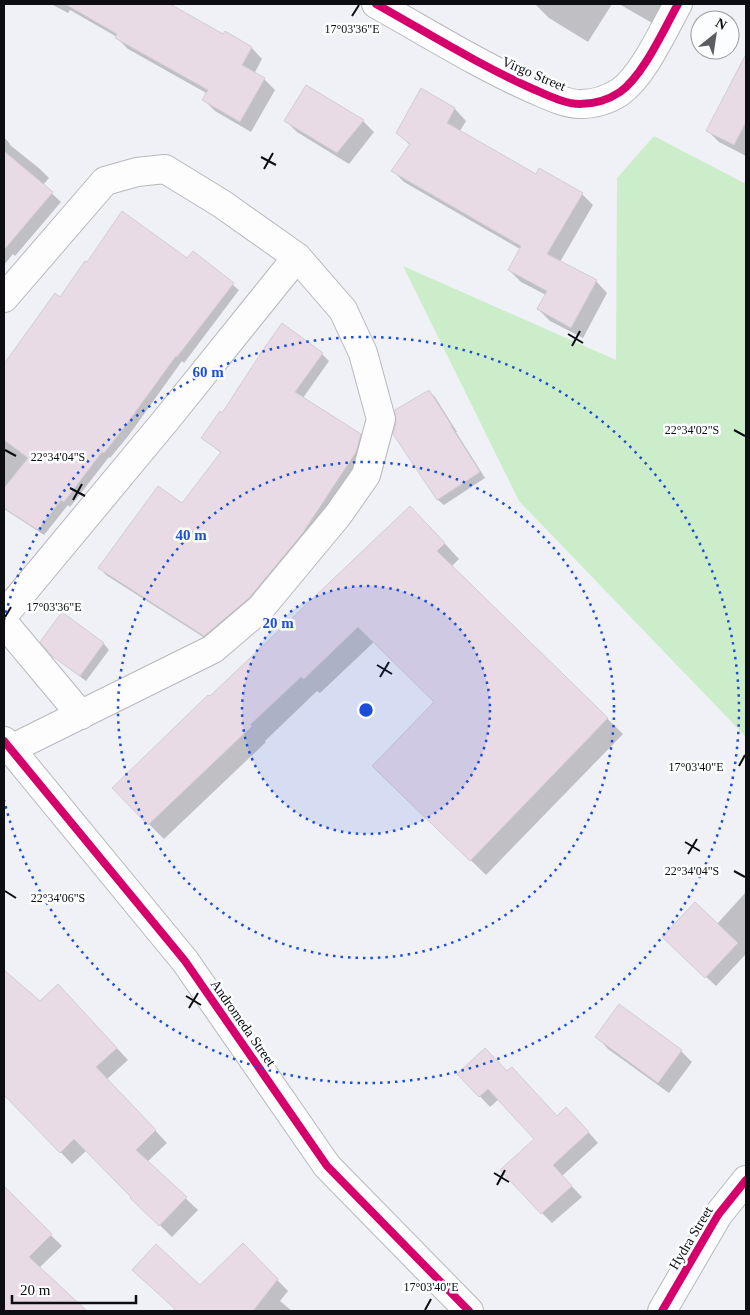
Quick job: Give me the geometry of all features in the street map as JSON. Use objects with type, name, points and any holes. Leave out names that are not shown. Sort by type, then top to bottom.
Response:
[{"type":"street","name":"Virgo Street","points":[[376,4],[505,77],[553,98],[579,104],[604,100],[620,92],[635,78],[645,64],[678,4]]},
{"type":"street","points":[[4,298],[105,181],[137,172],[165,169],[222,204],[297,256],[343,310],[363,353],[382,419],[366,475],[338,515],[260,609],[213,649],[81,715],[7,745]]},
{"type":"street","points":[[4,615],[166,420],[297,256]]},
{"type":"street","points":[[4,623],[81,715]]},
{"type":"street","name":"Andromeda Street","points":[[7,745],[184,961],[327,1166],[469,1311]]},
{"type":"street","name":"Hydra Street","points":[[662,1311],[718,1215],[746,1180]]},
{"type":"green space","points":[[654,136],[746,184],[746,737],[519,501],[403,266],[616,360],[617,178]]},
{"type":"building","points":[[65,4],[170,4],[223,34],[225,31],[252,47],[242,65],[265,78],[240,122],[202,100],[208,90],[115,38],[117,34]]},
{"type":"building","points":[[746,54],[746,122],[734,145],[706,131]]},
{"type":"building","points":[[306,85],[364,120],[337,153],[284,121]]},
{"type":"building","points":[[421,88],[455,108],[447,123],[536,174],[539,168],[583,193],[547,254],[597,280],[571,328],[537,309],[547,291],[508,270],[521,246],[391,171],[410,144],[396,133]]},
{"type":"building","points":[[4,151],[53,192],[4,250]]},
{"type":"building","points":[[122,211],[187,258],[193,251],[234,283],[176,356],[104,453],[102,452],[64,502],[61,500],[38,530],[4,508],[4,488],[28,458],[4,440],[4,364],[55,293],[60,297],[85,261],[87,262]]},
{"type":"building","points":[[282,323],[323,353],[295,392],[361,434],[356,452],[302,534],[249,598],[204,636],[98,568],[158,486],[182,503],[221,452],[201,438],[220,411],[222,413]]},
{"type":"building","points":[[429,390],[480,472],[437,500],[393,434],[396,423],[395,410]]},
{"type":"building","points":[[410,506],[445,543],[437,551],[608,718],[470,861],[372,766],[434,702],[358,627],[304,679],[301,677],[250,725],[252,726],[148,825],[112,788],[208,695],[210,696]]},
{"type":"building","points":[[62,612],[104,643],[80,676],[52,656],[40,642]]},
{"type":"building","points":[[695,902],[738,943],[705,978],[662,937]]},
{"type":"building","points":[[4,970],[40,1001],[58,984],[117,1048],[96,1067],[156,1130],[136,1150],[187,1197],[159,1226],[74,1139],[60,1153],[4,1095]]},
{"type":"building","points":[[619,1004],[682,1050],[658,1083],[595,1037]]},
{"type":"building","points":[[485,1048],[507,1071],[512,1067],[557,1116],[566,1107],[589,1132],[553,1165],[572,1186],[541,1214],[500,1170],[534,1139],[488,1089],[479,1097],[457,1074]]},
{"type":"building","points":[[4,1186],[52,1234],[29,1257],[87,1311],[4,1311]]},
{"type":"building","points":[[243,1243],[278,1279],[253,1311],[173,1311],[175,1309],[132,1270],[156,1244],[200,1285]]},
{"type":"cycle path","points":[[376,4],[513,80],[556,99],[580,104],[606,99],[629,85],[645,64],[678,4]]},
{"type":"cycle path","points":[[4,741],[185,961],[327,1166],[469,1311]]},
{"type":"cycle path","points":[[662,1311],[718,1215],[746,1180]]}]
